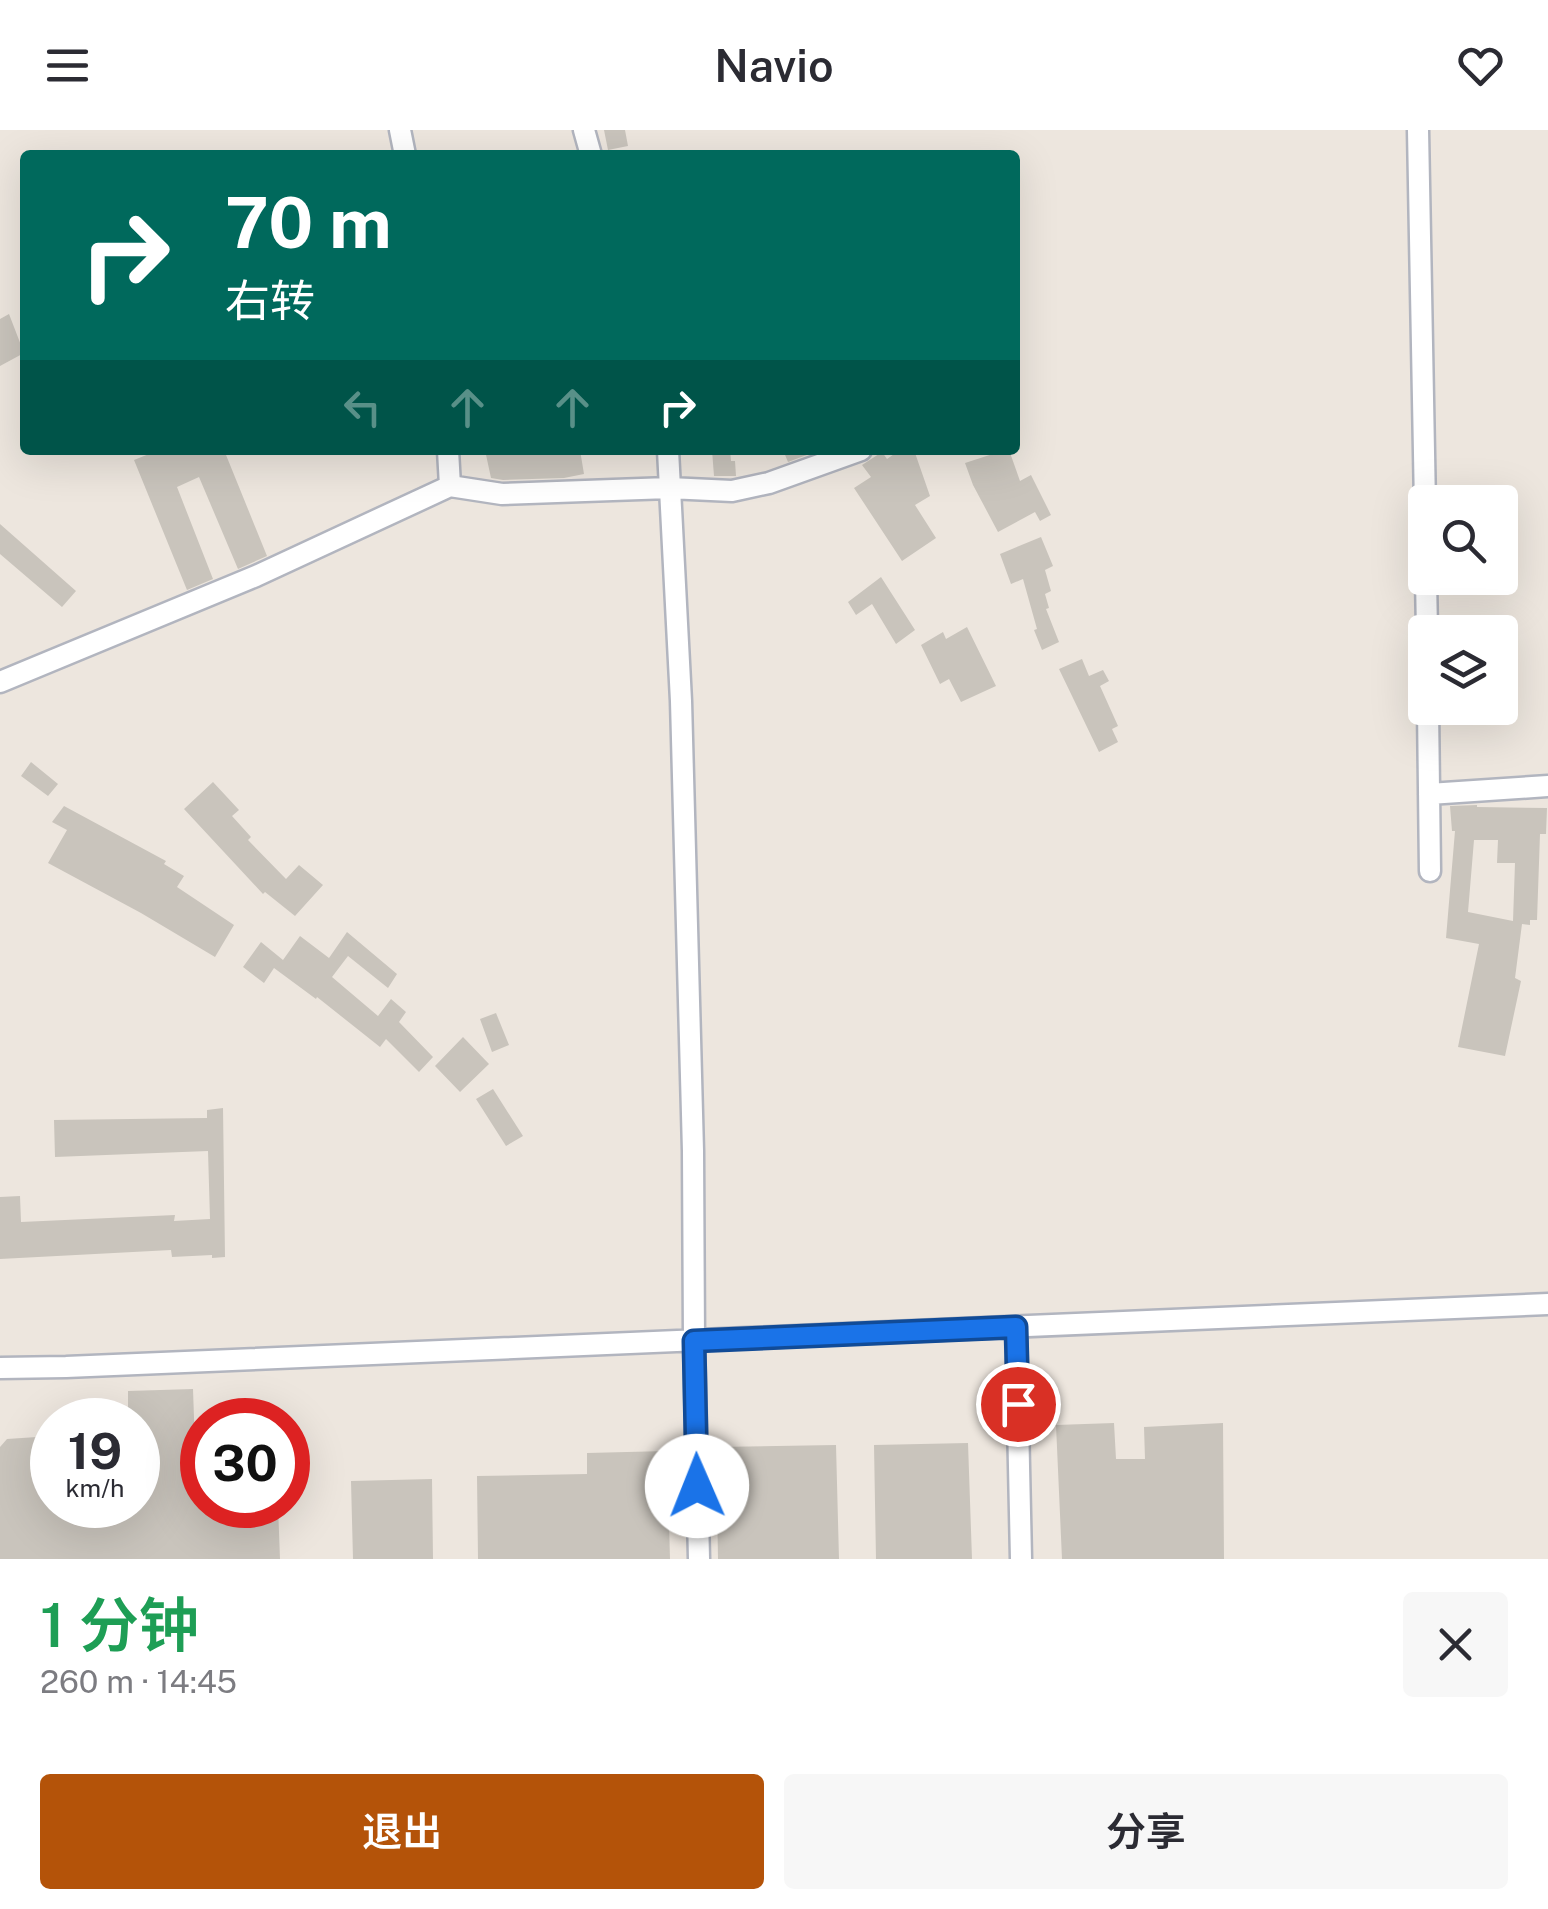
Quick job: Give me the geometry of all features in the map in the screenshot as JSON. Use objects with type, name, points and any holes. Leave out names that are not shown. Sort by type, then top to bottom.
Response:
[{"type":"street","points":[[1418,130],[1425,485]]},
{"type":"street","points":[[448,455],[450,486]]},
{"type":"street","points":[[668,455],[681,701],[699,1559]]},
{"type":"street","points":[[0,682],[256,576],[450,486],[502,494],[669,488],[732,491],[769,484],[847,455]]},
{"type":"street","points":[[1428,725],[1430,871]]},
{"type":"street","points":[[1429,794],[1548,786]]},
{"type":"street","points":[[0,1368],[1548,1304]]},
{"type":"street","points":[[1016,1327],[1021,1559]]},
{"type":"building","points":[[604,130],[625,130],[628,146],[608,150]]},
{"type":"building","points":[[9,314],[20,343],[20,355],[0,366],[0,319]]},
{"type":"building","points":[[146,455],[226,455],[267,556],[238,569],[199,477],[177,487],[213,579],[187,590],[134,460]]},
{"type":"building","points":[[486,455],[581,455],[584,474],[564,478],[491,478]]},
{"type":"building","points":[[712,455],[730,455],[736,476],[714,476]]},
{"type":"building","points":[[785,455],[807,455],[788,462]]},
{"type":"building","points":[[877,455],[887,459],[893,455],[916,455],[930,496],[915,505],[936,538],[902,561],[854,488],[871,477],[862,465]]},
{"type":"building","points":[[990,455],[1011,455],[1020,481],[1031,475],[1051,515],[1040,521],[1035,512],[998,532],[965,463]]},
{"type":"building","points":[[0,524],[76,591],[62,607],[0,554]]},
{"type":"building","points":[[1041,537],[1053,566],[1045,570],[1051,591],[1045,594],[1049,608],[1046,609],[1059,642],[1042,650],[1023,579],[1011,584],[1000,554]]},
{"type":"building","points":[[881,577],[915,630],[896,644],[872,604],[856,615],[848,602]]},
{"type":"building","points":[[967,627],[996,686],[961,702],[949,679],[940,684],[921,645],[943,632],[946,639]]},
{"type":"building","points":[[1082,659],[1089,676],[1103,670],[1109,681],[1100,686],[1118,726],[1112,729],[1118,742],[1099,752],[1059,669]]},
{"type":"building","points":[[31,762],[58,784],[48,796],[21,776]]},
{"type":"building","points":[[213,782],[239,810],[232,816],[251,837],[248,840],[286,879],[299,865],[323,885],[295,916],[263,894],[184,809]]},
{"type":"building","points":[[64,806],[166,861],[164,864],[184,876],[177,887],[234,925],[215,957],[48,863],[67,830],[52,822]]},
{"type":"building","points":[[1450,806],[1547,808],[1546,834],[1540,834],[1537,920],[1530,920],[1530,925],[1522,924],[1515,978],[1521,981],[1505,1056],[1458,1047],[1479,944],[1446,938],[1455,831]],"holes":[[[1474,840],[1498,840],[1497,863],[1515,863],[1513,921],[1468,912]]]},
{"type":"building","points":[[347,932],[397,974],[388,988],[348,956],[332,977],[378,1016],[391,999],[406,1012],[399,1022],[433,1057],[419,1072],[386,1039],[380,1047],[274,968],[264,983],[243,967],[261,942],[283,960],[300,936],[329,958]]},
{"type":"building","points":[[496,1013],[509,1045],[492,1052],[480,1019]]},
{"type":"building","points":[[463,1037],[489,1064],[460,1092],[435,1066]]},
{"type":"building","points":[[493,1089],[523,1136],[506,1146],[476,1099]]},
{"type":"building","points":[[223,1108],[225,1257],[172,1257],[171,1250],[0,1259],[0,1197],[20,1196],[21,1222],[175,1215],[174,1221],[210,1219],[208,1151],[55,1157],[54,1120],[207,1118],[207,1110]]},
{"type":"building","points":[[193,1389],[193,1398],[180,1398],[180,1528],[279,1528],[280,1559],[0,1559],[0,1447],[7,1439],[30,1437],[30,1528],[160,1528],[160,1398],[128,1398],[128,1391]]},
{"type":"building","points":[[1114,1423],[1116,1459],[1145,1459],[1144,1427],[1223,1423],[1224,1559],[1062,1559],[1056,1425]]},
{"type":"building","points":[[968,1443],[972,1559],[876,1559],[874,1445]]},
{"type":"building","points":[[836,1445],[839,1559],[718,1559],[716,1447]]},
{"type":"building","points":[[667,1451],[670,1559],[478,1559],[477,1476],[587,1474],[587,1453]]},
{"type":"building","points":[[432,1479],[433,1559],[353,1559],[351,1481]]},
{"type":"route","points":[[697,1486],[694,1341],[1016,1327],[1018,1404]]}]
